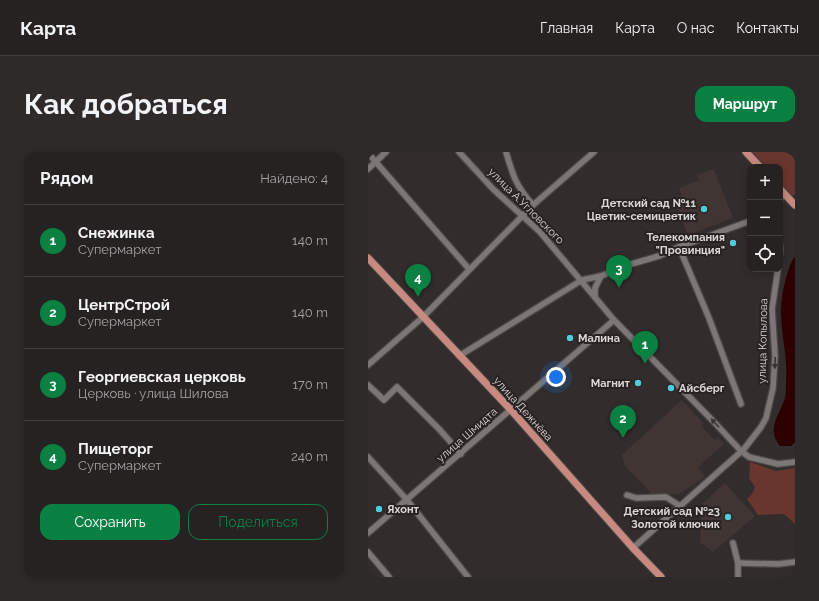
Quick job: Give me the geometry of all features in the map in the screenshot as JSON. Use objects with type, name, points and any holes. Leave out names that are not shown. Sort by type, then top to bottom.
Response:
[{"type":"main road","points":[[746,152],[757,164]]},
{"type":"main road","points":[[783,196],[795,205]]},
{"type":"main road","name":"улица Дежнёва","points":[[368,258],[511,410],[633,548],[661,577]]},
{"type":"street","points":[[368,169],[386,152]]},
{"type":"street","name":"улица А.Угловского","points":[[459,152],[493,189],[540,232],[582,280],[614,320],[715,423],[741,452]]},
{"type":"street","points":[[506,152],[516,184],[523,195],[533,205]]},
{"type":"street","points":[[368,365],[423,317],[533,205],[594,152]]},
{"type":"street","points":[[368,154],[469,269]]},
{"type":"street","points":[[460,356],[582,280],[601,276],[628,265],[659,256],[679,247],[747,222]]},
{"type":"street","points":[[679,247],[709,318],[741,404]]},
{"type":"street","name":"улица Копылова","points":[[633,548],[741,452],[761,427],[766,418],[773,388],[775,362],[772,309],[778,272]]},
{"type":"street","points":[[595,296],[595,288],[601,276]]},
{"type":"street","name":"улица Шмидта","points":[[368,533],[614,320]]},
{"type":"street","points":[[368,384],[384,400],[397,387],[440,430],[461,454]]},
{"type":"street","points":[[741,452],[749,457],[778,464],[795,462]]},
{"type":"street","points":[[368,457],[407,500],[468,577]]},
{"type":"street","points":[[627,495],[636,498],[666,497],[680,506]]},
{"type":"street","points":[[733,543],[738,563],[738,577]]},
{"type":"street","points":[[368,552],[389,577]]},
{"type":"street","points":[[738,563],[778,564],[795,562]]},
{"type":"shaded area","points":[[752,152],[795,152],[795,194],[793,196],[783,186],[783,164],[763,164]]},
{"type":"shaded area","name":"Детский сад №11 Цветик-семицветик","points":[[714,169],[733,218],[688,235],[674,199],[682,196],[679,188],[699,180],[697,175]]},
{"type":"shaded area","points":[[794,257],[795,442],[791,446],[780,446],[774,434],[774,428],[785,398],[786,390],[786,366],[781,302],[786,278]]},
{"type":"shaded area","points":[[682,400],[704,424],[701,426],[715,440],[718,437],[724,444],[698,467],[705,477],[679,494],[652,494],[625,466],[622,455]]},
{"type":"shaded area","points":[[750,462],[776,471],[795,468],[795,524],[784,514],[758,515],[747,499],[752,494],[755,487],[749,478]]},
{"type":"shaded area","name":"Детский сад №23 Золотой ключик","points":[[725,483],[755,516],[713,552],[700,542],[701,518],[708,511],[702,504]]},
{"type":"place","name":"Детский сад №11 Цветик-семицветик","points":[[704,209]]},
{"type":"place","name":"Телекомпания \"Провинция\"","points":[[733,243]]},
{"type":"place","name":"Георгиевская церковь","points":[[619,288]]},
{"type":"place","name":"Пищеторг","points":[[418,297]]},
{"type":"place","name":"Малина","points":[[570,338]]},
{"type":"place","name":"Снежинка","points":[[645,364]]},
{"type":"place","name":"Магнит","points":[[638,383]]},
{"type":"place","name":"Айсберг","points":[[671,388]]},
{"type":"place","name":"ЦентрСтрой","points":[[623,438]]},
{"type":"place","name":"Яхонт","points":[[379,509]]},
{"type":"place","name":"Детский сад №23 Золотой ключик","points":[[728,517]]}]
